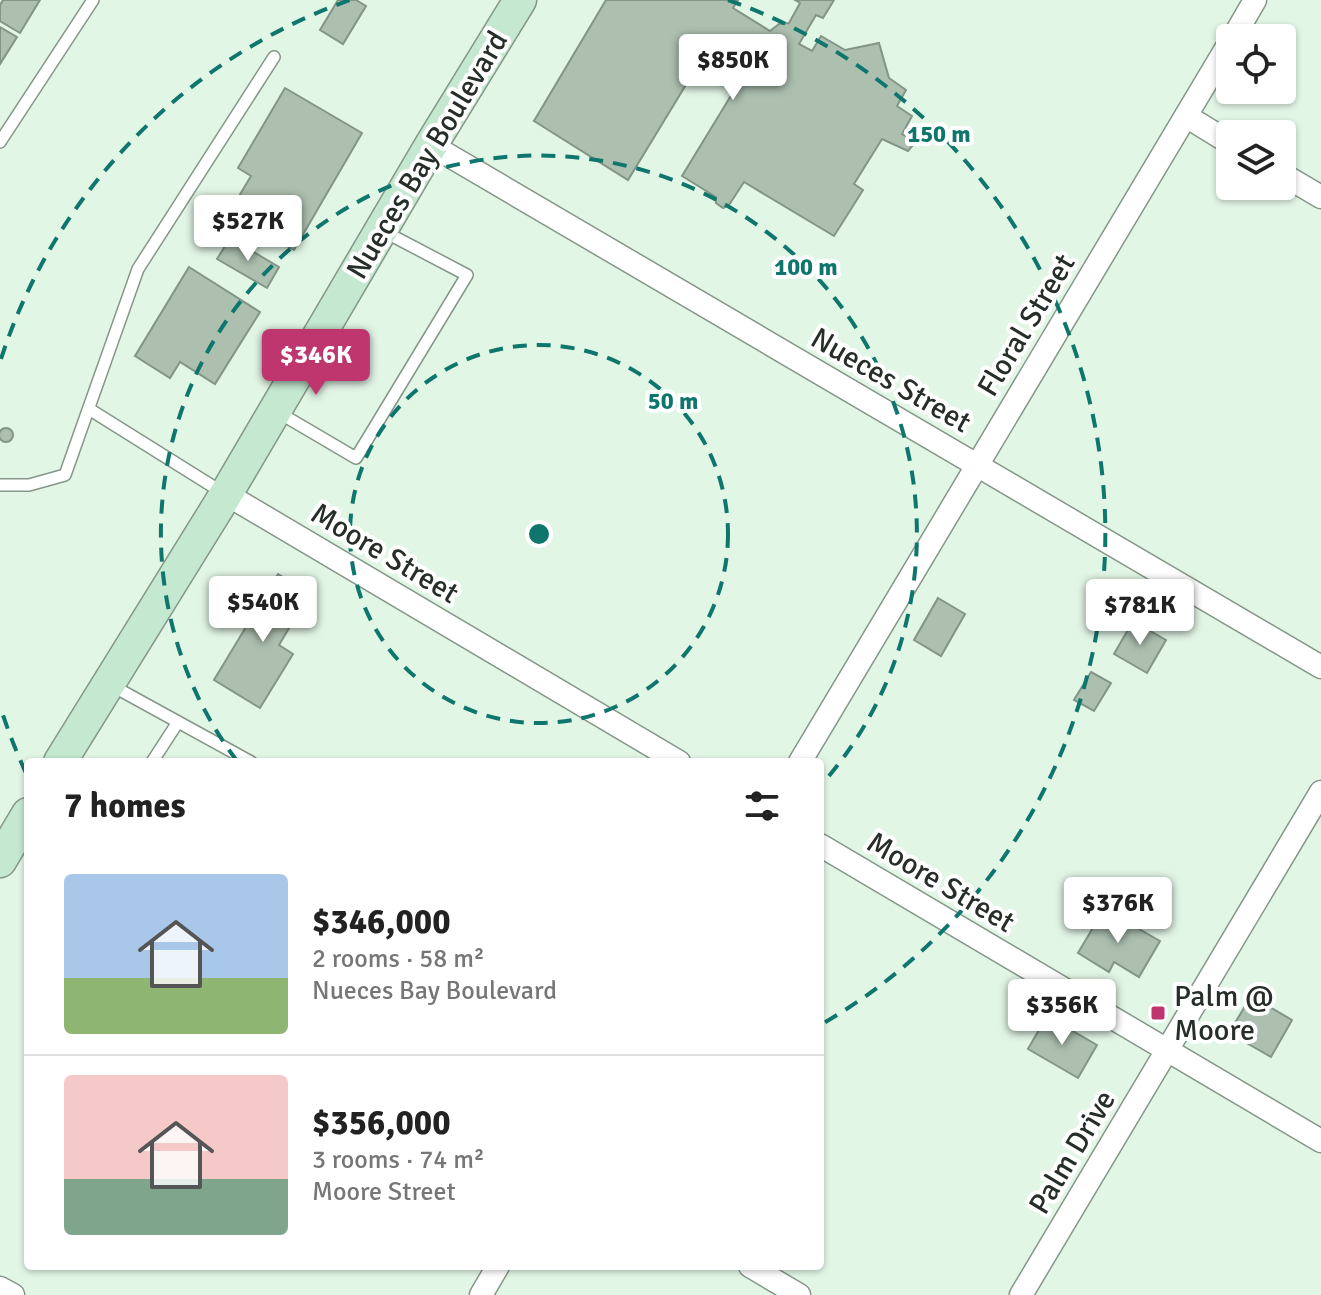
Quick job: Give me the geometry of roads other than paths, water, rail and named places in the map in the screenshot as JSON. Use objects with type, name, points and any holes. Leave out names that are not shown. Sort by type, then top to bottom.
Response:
[{"type":"street","name":"Nueces Bay Boulevard","points":[[62,758],[226,494],[520,0]]},
{"type":"street","name":"Floral Street","points":[[1241,24],[1255,0]]},
{"type":"street","name":"Floral Street","points":[[802,758],[1216,65]]},
{"type":"street","points":[[1186,116],[1216,134]]},
{"type":"street","name":"Nueces Street","points":[[431,145],[1321,667]]},
{"type":"street","points":[[1296,182],[1321,197]]},
{"type":"street","name":"Moore Street","points":[[226,494],[672,758]]},
{"type":"street","name":"Palm Drive","points":[[1021,1295],[1321,792]]},
{"type":"street","points":[[0,861],[24,827]]},
{"type":"street","name":"Moore Street","points":[[824,847],[1321,1141]]},
{"type":"street","points":[[481,1295],[496,1270]]},
{"type":"street","points":[[757,1270],[799,1295]]},
{"type":"street","points":[[0,1288],[13,1295]]},
{"type":"lane","points":[[0,142],[93,0]]},
{"type":"lane","points":[[0,485],[29,485],[65,475],[138,269],[274,57]]},
{"type":"lane","points":[[275,411],[356,458],[467,275],[381,229]]},
{"type":"lane","points":[[89,409],[226,494]]},
{"type":"lane","points":[[108,684],[244,758]]},
{"type":"lane","points":[[155,758],[178,722]]},
{"type":"place","name":"Palm @ Moore","points":[[1158,1013]]}]
